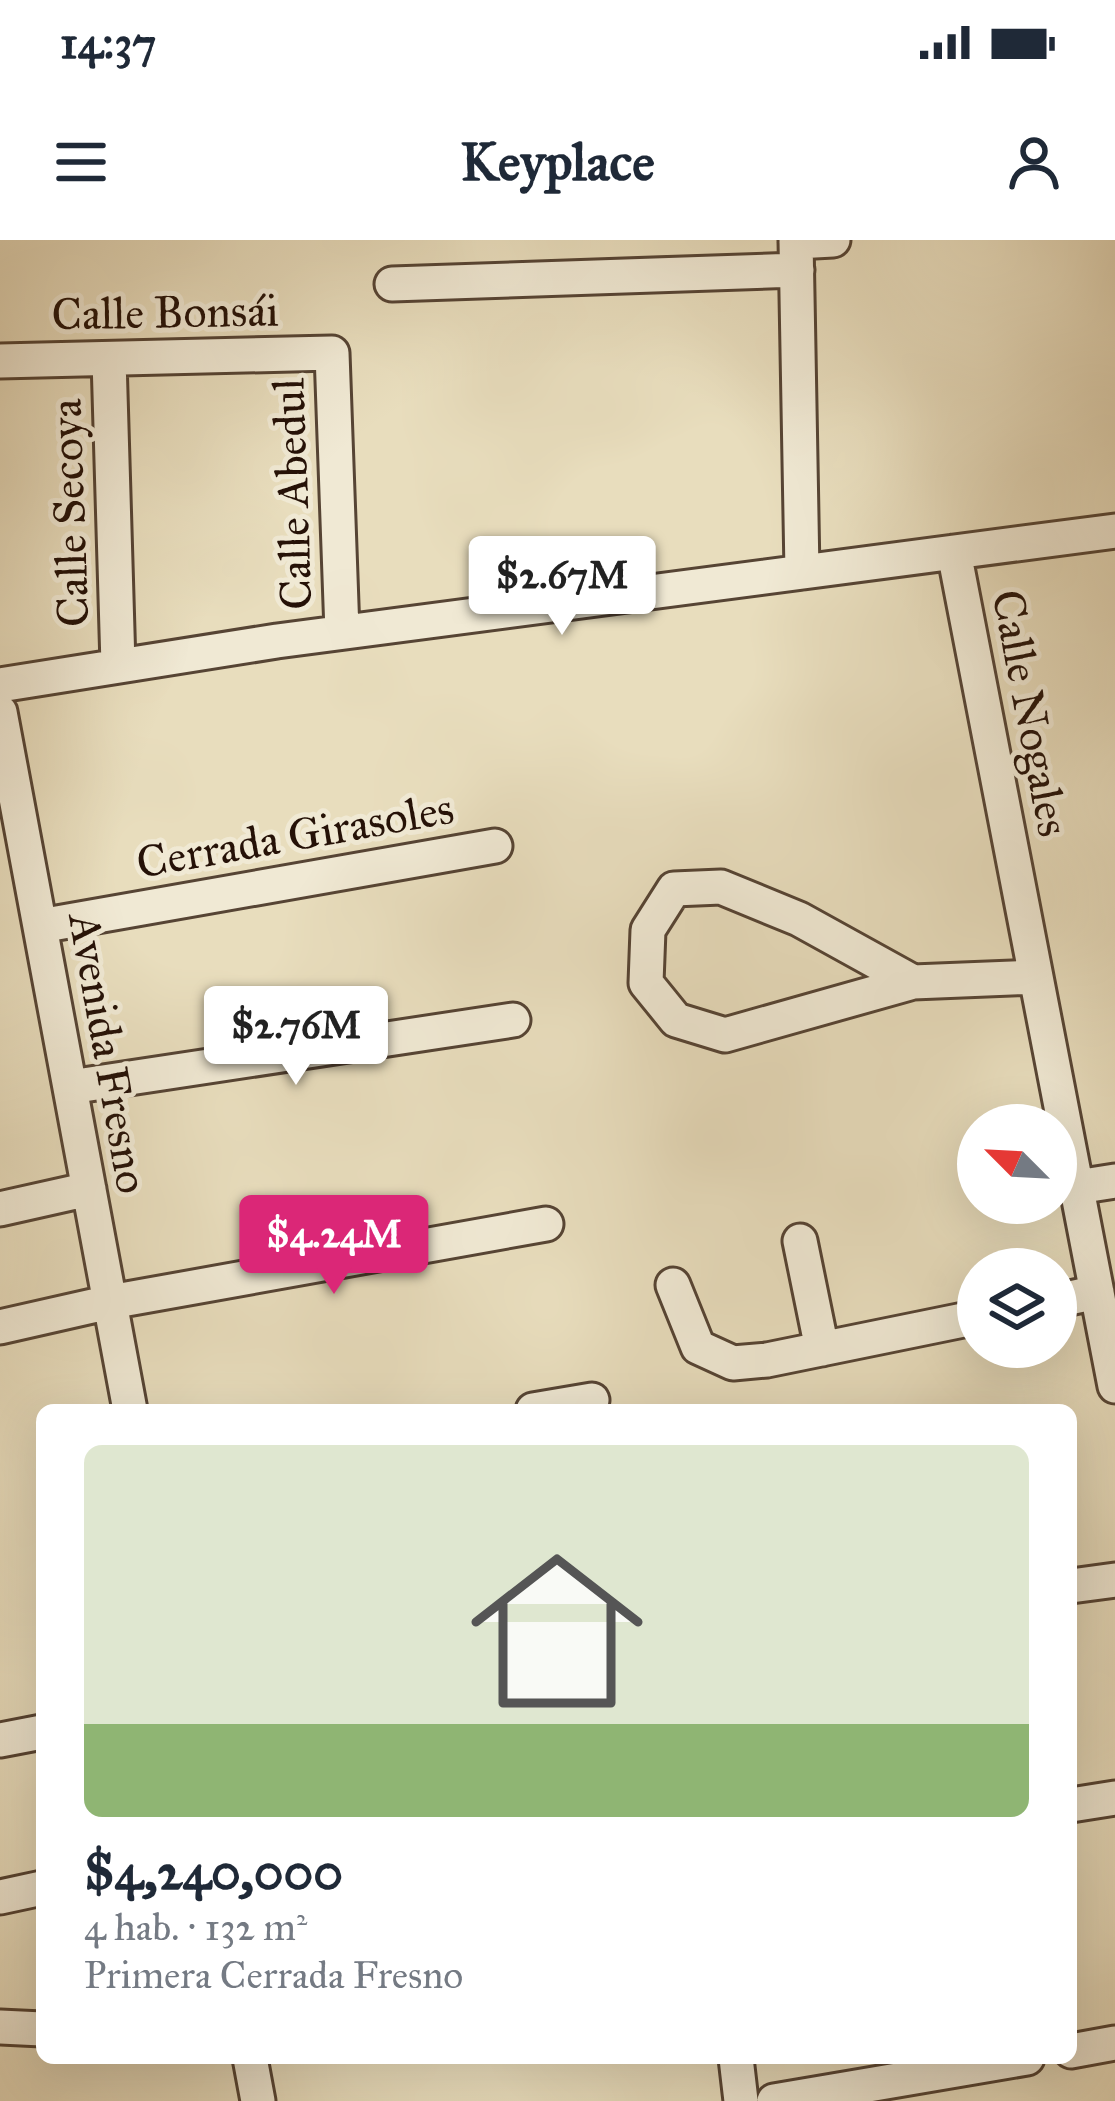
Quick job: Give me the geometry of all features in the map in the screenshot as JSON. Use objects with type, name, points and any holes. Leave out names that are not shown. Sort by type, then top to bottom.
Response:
[{"type":"street","points":[[392,284],[797,250],[833,240]]},
{"type":"street","points":[[797,250],[802,572]]},
{"type":"street","name":"Calle Bonsái","points":[[0,361],[332,353]]},
{"type":"street","name":"Calle Abedul","points":[[332,353],[343,632]]},
{"type":"street","name":"Calle Secoya","points":[[110,359],[118,665]]},
{"type":"street","points":[[0,685],[343,632],[1115,531]]},
{"type":"street","name":"Calle Nogales","points":[[954,552],[1061,1104]]},
{"type":"street","name":"Avenida Fresno","points":[[0,712],[129,1404]]},
{"type":"street","name":"Cerrada Girasoles","points":[[40,926],[495,846]]},
{"type":"street","points":[[913,982],[800,919],[721,887],[674,889],[648,930],[646,983],[676,1021],[725,1035],[913,982],[1036,977]]},
{"type":"street","points":[[70,1087],[513,1020]]},
{"type":"street","points":[[1077,1187],[1115,1181]]},
{"type":"street","name":"Calle Nogales","points":[[1077,1187],[1115,1385]]},
{"type":"street","points":[[0,1209],[88,1189]]},
{"type":"street","points":[[0,1328],[110,1302],[546,1224]]},
{"type":"street","points":[[800,1241],[822,1349]]},
{"type":"street","points":[[673,1285],[698,1347],[733,1363],[957,1321]]},
{"type":"street","points":[[1077,1296],[1097,1292]]},
{"type":"street","points":[[568,1404],[592,1400]]},
{"type":"street","points":[[1077,1585],[1115,1580]]},
{"type":"street","points":[[0,1740],[36,1733]]},
{"type":"street","points":[[1077,1804],[1115,1798]]},
{"type":"street","points":[[0,1897],[36,1889]]},
{"type":"street","points":[[0,2027],[36,2029]]},
{"type":"street","points":[[1077,2049],[1115,2043]]},
{"type":"street","points":[[251,2064],[258,2101]]},
{"type":"street","points":[[737,2064],[741,2101]]},
{"type":"street","points":[[774,2101],[992,2064]]}]
